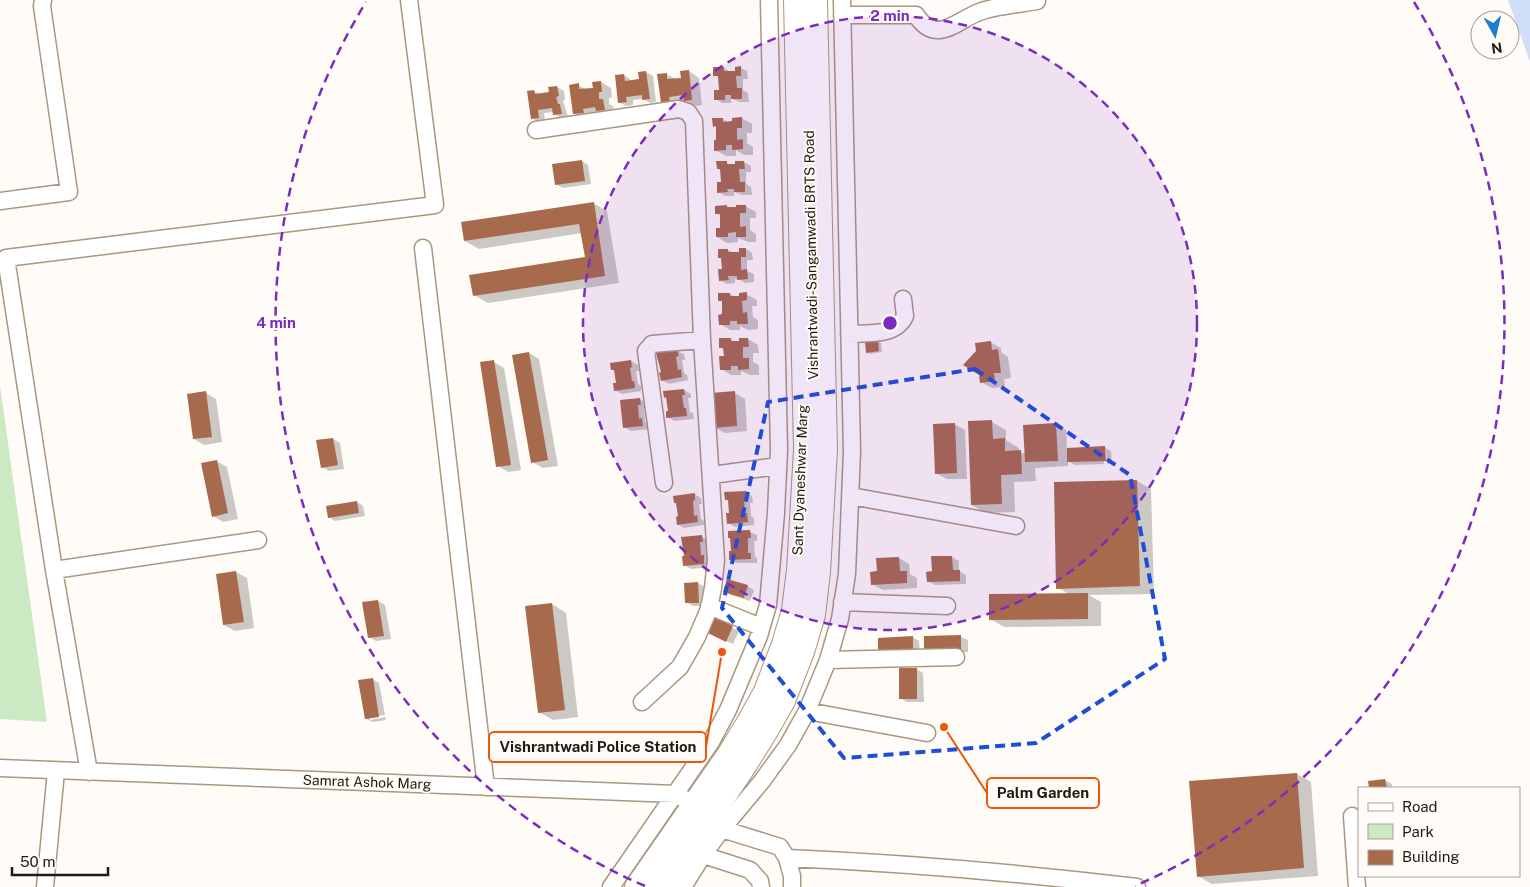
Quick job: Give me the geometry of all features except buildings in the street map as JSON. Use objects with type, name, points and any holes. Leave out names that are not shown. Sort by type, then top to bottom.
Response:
[{"type":"main road","name":"Sant Dyaneshwar Marg","points":[[665,887],[733,745],[764,691],[782,644],[792,610],[797,570],[804,450],[794,0]]},
{"type":"main road","name":"Sant Dyaneshwar Marg","points":[[635,887],[701,811],[752,757],[785,700],[804,652],[815,614],[820,572],[827,450],[817,0]]},
{"type":"street","points":[[0,201],[69,192],[42,6],[43,0]]},
{"type":"street","points":[[89,772],[54,570],[6,258],[435,205],[409,0]]},
{"type":"street","points":[[683,887],[703,855],[701,811],[711,742],[728,710],[761,627],[768,606],[772,568],[778,466],[769,0]]},
{"type":"street","name":"Vishrantwadi-Sangamwadi BRTS Road","points":[[649,887],[737,759],[774,696],[793,648],[804,612],[811,534],[815,450],[806,0]]},
{"type":"street","points":[[611,887],[701,811],[762,781],[788,745],[807,711],[828,660],[840,619],[847,574],[852,451],[842,8],[916,15],[925,27],[932,30],[951,28],[980,12],[1036,1]]},
{"type":"street","points":[[536,130],[679,108],[688,112],[694,121],[702,340],[716,560],[709,606],[697,637],[680,666],[642,702]]},
{"type":"street","points":[[424,248],[486,787]]},
{"type":"street","points":[[849,334],[888,332],[898,326],[905,316],[903,299]]},
{"type":"street","points":[[664,483],[646,351],[652,344],[702,340]]},
{"type":"street","points":[[712,475],[778,466]]},
{"type":"street","points":[[851,496],[1016,526]]},
{"type":"street","points":[[54,570],[258,540]]},
{"type":"street","points":[[842,602],[947,606]]},
{"type":"street","points":[[709,606],[761,627]]},
{"type":"street","points":[[828,660],[956,657]]},
{"type":"street","points":[[807,711],[927,733]]},
{"type":"street","name":"Samrat Ashok Marg","points":[[0,768],[486,787],[701,811],[780,847],[787,858]]},
{"type":"street","points":[[45,887],[56,770]]},
{"type":"street","points":[[1352,816],[1356,887]]},
{"type":"street","points":[[703,855],[750,870],[760,882],[760,887]]},
{"type":"street","points":[[792,887],[792,876],[787,858],[854,861],[1059,878],[1137,887]]},
{"type":"highlighted area","points":[[975,369],[1130,475],[1165,659],[1036,743],[844,758],[722,608],[768,402]]},
{"type":"green space","points":[[0,386],[47,722],[0,719]]},
{"type":"water","points":[[1508,0],[1530,0],[1530,62],[1520,34],[1520,10],[1512,10]]},
{"type":"place","name":"Vishrantwadi Police Station","points":[[722,652]]},
{"type":"place","name":"Palm Garden","points":[[944,727]]}]
